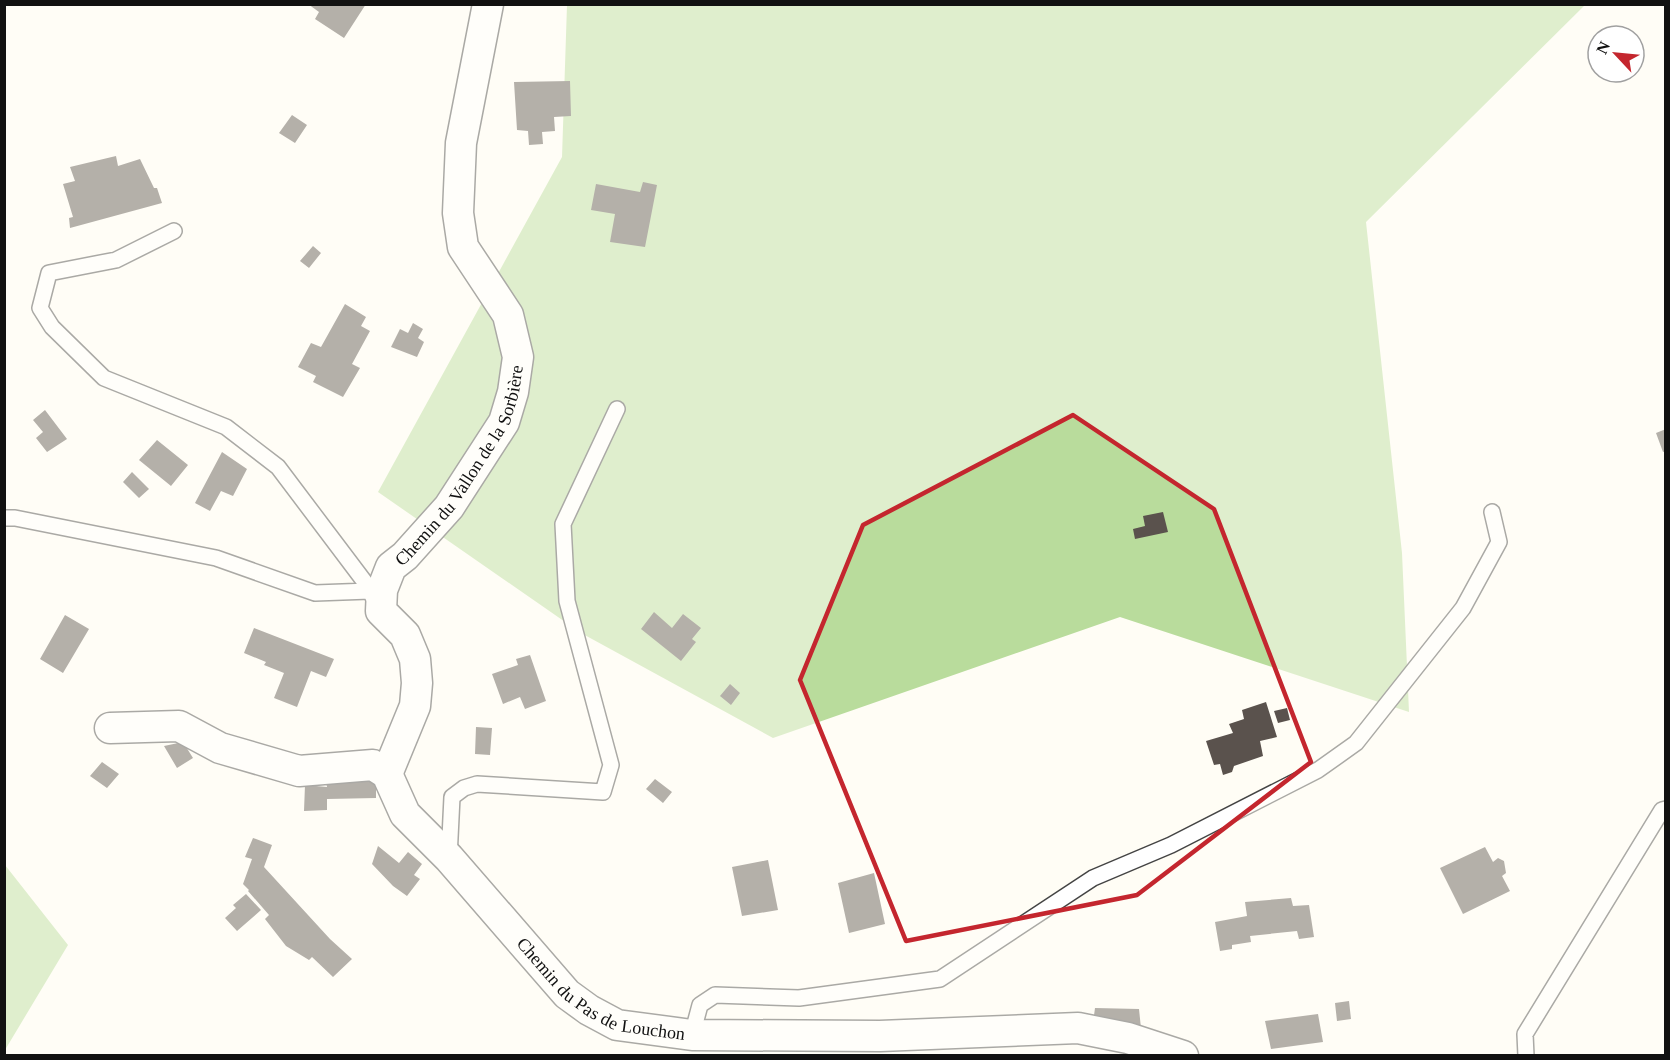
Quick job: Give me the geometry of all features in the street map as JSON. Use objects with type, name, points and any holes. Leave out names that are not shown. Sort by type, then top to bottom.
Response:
[{"type":"street","name":"Chemin du Vallon de la Sorbière","points":[[375,601],[391,567],[405,556],[449,507],[504,422],[513,392],[518,357],[508,315],[464,247],[458,213],[461,143],[488,4]]},
{"type":"street","points":[[110,728],[179,726],[220,748],[299,771],[373,765],[387,774],[415,706],[417,684],[415,659],[405,635],[375,601]]},
{"type":"street","name":"Chemin du Pas de Louchon","points":[[387,774],[405,814],[449,858],[567,993],[589,1010],[617,1025],[692,1035],[880,1036],[1078,1028],[1128,1038],[1183,1056]]},
{"type":"lane","points":[[174,231],[116,260],[49,273],[40,308],[52,327],[104,378],[226,427],[278,467],[375,601]]},
{"type":"lane","points":[[449,858],[452,796],[464,788],[477,784],[603,792],[611,765],[567,600],[563,524],[616,409]]},
{"type":"lane","points":[[692,1035],[700,1005],[715,995],[799,998],[940,979],[1093,878],[1172,845],[1318,770],[1356,743],[1463,608],[1499,542],[1492,512]]},
{"type":"lane","points":[[4,518],[15,518],[216,558],[315,592],[375,601]]},
{"type":"lane","points":[[1526,1056],[1525,1034],[1662,810],[1665,809]]},
{"type":"highlighted area","points":[[1073,415],[1214,509],[1311,762],[1137,895],[906,941],[800,680],[863,525]]},
{"type":"green space","points":[[567,5],[1585,5],[1366,222],[1402,553],[1409,712],[1120,617],[773,738],[581,633],[378,492],[562,157]]},
{"type":"green space","points":[[5,865],[68,945],[5,1050]]},
{"type":"building","points":[[308,4],[366,4],[344,38],[315,19],[319,12]]},
{"type":"building","points":[[570,81],[571,116],[554,117],[555,131],[542,132],[543,144],[529,145],[528,131],[517,130],[514,82]]},
{"type":"building","points":[[292,115],[307,125],[295,143],[279,133]]},
{"type":"building","points":[[116,156],[118,166],[140,159],[154,188],[157,188],[162,203],[70,228],[69,218],[73,217],[63,184],[75,181],[70,167]]},
{"type":"building","points":[[643,182],[657,185],[645,247],[610,242],[615,214],[591,210],[596,184],[640,192]]},
{"type":"building","points":[[313,246],[321,253],[309,268],[300,261]]},
{"type":"building","points":[[345,304],[366,317],[361,326],[370,331],[352,364],[360,368],[343,397],[313,382],[316,376],[298,367],[311,343],[321,347]]},
{"type":"building","points":[[413,323],[423,329],[418,338],[424,342],[417,357],[391,347],[400,329],[408,333]]},
{"type":"building","points":[[45,410],[67,439],[47,452],[36,438],[43,432],[33,420]]},
{"type":"building","points":[[1666,429],[1666,451],[1663,452],[1656,433]]},
{"type":"building","points":[[157,440],[188,465],[171,486],[139,460]]},
{"type":"building","points":[[222,452],[247,469],[233,496],[221,491],[210,511],[195,503]]},
{"type":"building","points":[[132,472],[149,489],[139,498],[123,482]]},
{"type":"building","points":[[1163,512],[1168,532],[1135,539],[1133,529],[1145,526],[1143,516]]},
{"type":"building","points":[[654,612],[672,628],[683,614],[701,628],[692,639],[696,642],[681,661],[641,629]]},
{"type":"building","points":[[65,615],[89,629],[63,673],[40,659]]},
{"type":"building","points":[[254,628],[334,659],[326,677],[311,671],[297,707],[274,698],[284,673],[244,653]]},
{"type":"building","points":[[530,655],[546,701],[525,709],[520,697],[503,704],[492,674],[518,665],[516,659]]},
{"type":"building","points":[[730,684],[740,693],[731,705],[720,696]]},
{"type":"building","points":[[1266,702],[1277,737],[1260,741],[1263,756],[1234,766],[1232,772],[1223,775],[1220,764],[1214,765],[1206,741],[1233,733],[1229,724],[1244,719],[1242,710]]},
{"type":"building","points":[[1287,708],[1290,720],[1278,723],[1274,711]]},
{"type":"building","points":[[476,727],[492,728],[490,755],[475,754]]},
{"type":"building","points":[[183,742],[193,758],[177,768],[164,746]]},
{"type":"building","points":[[102,762],[119,774],[107,788],[90,776]]},
{"type":"building","points":[[655,779],[672,792],[663,803],[646,789]]},
{"type":"building","points":[[376,781],[376,798],[327,799],[327,810],[304,811],[305,785],[327,787],[326,782]]},
{"type":"building","points":[[253,838],[272,845],[264,867],[330,939],[352,959],[333,977],[312,957],[309,960],[286,946],[265,919],[269,915],[243,884],[252,859],[245,857]]},
{"type":"building","points":[[378,846],[399,863],[408,852],[422,864],[414,875],[420,879],[407,896],[393,886],[372,864]]},
{"type":"building","points":[[1485,847],[1493,862],[1498,858],[1504,861],[1506,873],[1502,876],[1510,891],[1463,914],[1440,868]]},
{"type":"building","points":[[768,860],[778,910],[742,916],[732,867]]},
{"type":"building","points":[[874,873],[885,924],[849,933],[838,883]]},
{"type":"building","points":[[246,894],[261,910],[237,931],[225,918],[236,908],[233,905]]},
{"type":"building","points":[[1291,898],[1293,906],[1309,905],[1314,937],[1299,939],[1297,931],[1250,936],[1251,942],[1232,945],[1232,949],[1220,951],[1215,922],[1247,916],[1245,902]]},
{"type":"building","points":[[1349,1001],[1351,1019],[1337,1021],[1335,1003]]},
{"type":"building","points":[[1095,1008],[1139,1009],[1142,1038],[1093,1023]]},
{"type":"building","points":[[1318,1014],[1323,1042],[1271,1049],[1265,1021]]}]
